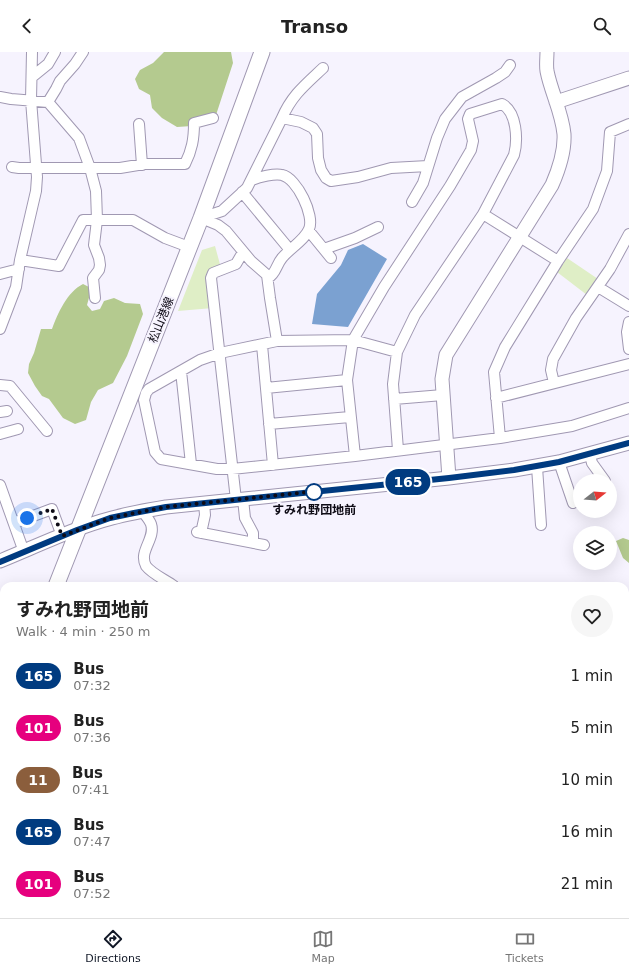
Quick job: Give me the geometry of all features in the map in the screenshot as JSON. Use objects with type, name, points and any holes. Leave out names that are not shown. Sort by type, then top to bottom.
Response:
[{"type":"main road","name":"松山港線","points":[[58,582],[202,218],[262,52]]},
{"type":"main road","points":[[449,478],[442,378],[444,364],[449,348],[552,185],[561,160],[564,145],[564,134],[547,70],[549,53]]},
{"type":"main road","points":[[556,102],[629,78]]},
{"type":"main road","points":[[0,562],[110,518],[204,503],[449,478],[537,467],[629,443]]},
{"type":"street","points":[[1,325],[12,298],[36,191],[37,177],[31,100],[32,52]]},
{"type":"street","points":[[32,77],[48,64],[55,52]]},
{"type":"street","points":[[48,102],[60,80],[76,64],[83,52]]},
{"type":"street","points":[[412,202],[423,183],[446,118],[462,98],[506,72],[510,66]]},
{"type":"street","points":[[202,218],[222,211],[247,188],[288,104],[323,68]]},
{"type":"street","points":[[0,97],[11,100]]},
{"type":"street","points":[[0,102],[11,100],[48,102],[79,138],[90,168],[96,191],[97,220],[94,245],[100,265],[99,270],[93,278],[95,298]]},
{"type":"street","points":[[355,456],[347,380],[353,340],[384,287],[450,186],[471,150],[473,141],[468,120],[470,114],[502,104],[510,111],[515,127],[516,146],[510,165],[483,214],[415,315],[397,352],[392,384],[398,450]]},
{"type":"street","points":[[12,167],[120,168],[142,164],[185,164],[191,152],[194,137],[194,123],[213,118]]},
{"type":"street","points":[[282,118],[301,122],[313,128],[317,134],[318,158],[321,170],[326,178],[331,180],[358,177],[391,168],[400,169],[428,166]]},
{"type":"street","points":[[139,124],[142,164]]},
{"type":"street","points":[[500,438],[494,372],[505,347],[558,261],[593,209],[607,171],[610,132],[629,124]]},
{"type":"street","points":[[252,180],[282,175],[289,178],[297,186],[303,197],[311,224],[309,231],[280,260],[274,274],[268,278]]},
{"type":"street","points":[[242,192],[290,250]]},
{"type":"street","points":[[483,214],[558,261]]},
{"type":"street","points":[[202,218],[218,225],[226,231],[251,261],[264,271],[268,278],[277,341]]},
{"type":"street","points":[[0,274],[19,265],[59,266],[84,220],[133,220],[165,238],[190,247]]},
{"type":"street","points":[[324,249],[369,235],[378,227]]},
{"type":"street","points":[[309,231],[331,258]]},
{"type":"street","points":[[554,383],[551,370],[553,358],[576,318],[598,287],[629,234]]},
{"type":"street","points":[[243,252],[236,264],[213,273],[211,278],[232,469],[245,518],[253,533],[253,543]]},
{"type":"street","points":[[598,287],[629,306]]},
{"type":"street","points":[[629,322],[627,332],[629,349]]},
{"type":"street","points":[[397,352],[353,340],[277,341],[220,353],[200,360],[149,389],[146,393],[144,400],[156,452],[161,459],[217,469],[232,469],[355,456],[500,438],[572,426],[629,408]]},
{"type":"street","points":[[262,345],[273,465]]},
{"type":"street","points":[[496,398],[629,364]]},
{"type":"street","points":[[181,371],[191,464]]},
{"type":"street","points":[[266,388],[347,380]]},
{"type":"street","points":[[0,385],[10,386],[47,431]]},
{"type":"street","points":[[394,399],[443,395]]},
{"type":"street","points":[[269,424],[350,417]]},
{"type":"street","points":[[0,434],[18,429]]},
{"type":"street","points":[[590,454],[592,463],[600,474]]},
{"type":"street","points":[[559,462],[573,503]]},
{"type":"street","points":[[537,467],[541,525]]},
{"type":"street","points":[[0,485],[24,552]]},
{"type":"street","points":[[204,503],[205,514],[199,533],[264,545]]},
{"type":"street","points":[[14,523],[52,509],[62,536]]},
{"type":"street","points":[[142,512],[151,525],[150,538],[144,555],[146,566],[168,582]]},
{"type":"green space","points":[[164,52],[231,52],[233,63],[216,115],[192,126],[177,127],[162,118],[152,108],[150,95],[139,89],[135,79],[140,70],[153,63]]},
{"type":"green space","points":[[215,246],[221,268],[209,272],[213,308],[178,311],[202,250]]},
{"type":"green space","points":[[567,258],[598,279],[587,295],[557,272]]},
{"type":"green space","points":[[83,284],[89,287],[90,294],[87,305],[92,311],[100,309],[104,301],[114,298],[125,303],[140,304],[143,314],[127,356],[113,383],[98,390],[91,402],[86,420],[75,424],[63,418],[49,399],[42,396],[28,373],[29,364],[41,329],[52,329],[60,310],[72,292]]},
{"type":"green space","points":[[623,538],[629,540],[629,563],[623,558],[617,541]]},
{"type":"water","points":[[363,244],[387,259],[348,327],[312,324],[317,294],[341,265],[348,250]]},
{"type":"bus line","name":"165","points":[[0,562],[77,530],[110,518],[134,513],[166,507],[449,478],[537,467],[578,458],[629,443]]},
{"type":"place","name":"すみれ野団地前","points":[[314,492]]},
{"type":"route","points":[[27,518],[52,509],[62,536],[110,518],[166,507],[319,491],[314,492]]}]
